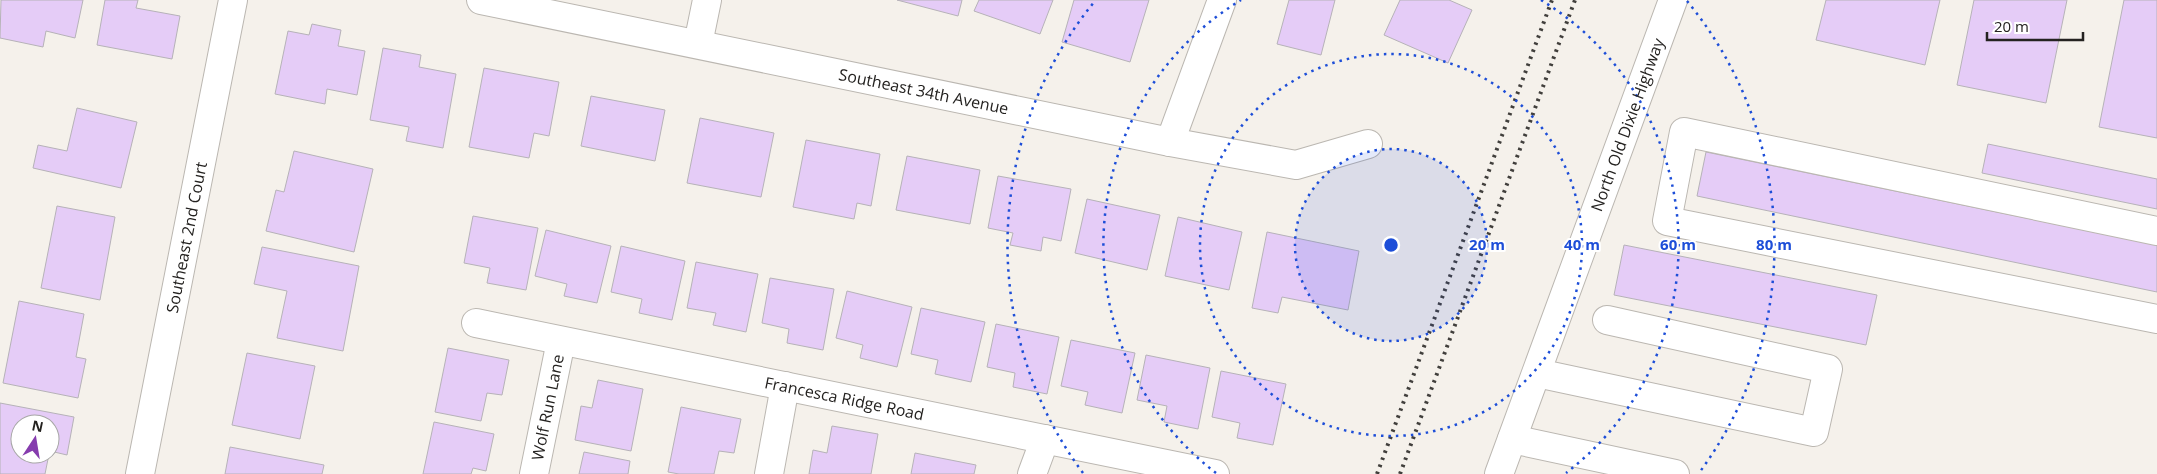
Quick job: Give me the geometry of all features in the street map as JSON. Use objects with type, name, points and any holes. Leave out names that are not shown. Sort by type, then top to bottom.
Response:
[{"type":"street","name":"Southeast 2nd Court","points":[[140,474],[233,0]]},
{"type":"street","name":"Southeast 34th Avenue","points":[[481,0],[1170,142],[1296,165],[1368,144]]},
{"type":"street","points":[[698,44],[707,0]]},
{"type":"street","points":[[1170,142],[1222,0]]},
{"type":"street","name":"North Old Dixie Highway","points":[[1499,474],[1673,0]]},
{"type":"street","points":[[2157,231],[1684,132],[1667,221],[2157,319]]},
{"type":"street","points":[[1537,373],[1814,432],[1828,369],[1607,320]]},
{"type":"street","name":"Francesca Ridge Road","points":[[476,323],[1214,474]]},
{"type":"street","name":"Wolf Run Lane","points":[[534,474],[561,341]]},
{"type":"street","points":[[769,474],[785,386]]},
{"type":"street","points":[[1032,474],[1044,439]]},
{"type":"street","points":[[1512,439],[1615,468],[1675,474]]},
{"type":"building","points":[[1,0],[83,0],[75,38],[46,31],[43,47],[0,38]]},
{"type":"building","points":[[105,0],[138,0],[136,8],[180,16],[172,59],[97,45]]},
{"type":"building","points":[[897,0],[962,0],[958,16]]},
{"type":"building","points":[[979,0],[1053,0],[1040,34],[974,11]]},
{"type":"building","points":[[1074,0],[1149,0],[1130,62],[1062,42]]},
{"type":"building","points":[[1289,0],[1335,0],[1321,55],[1277,44]]},
{"type":"building","points":[[1400,0],[1449,0],[1472,10],[1448,63],[1384,35]]},
{"type":"building","points":[[1826,0],[1940,0],[1925,65],[1816,40]]},
{"type":"building","points":[[1974,0],[2067,0],[2046,103],[1957,85]]},
{"type":"building","points":[[2124,0],[2157,0],[2157,138],[2099,127]]},
{"type":"building","points":[[312,24],[341,30],[338,46],[365,51],[357,95],[327,89],[325,104],[275,94],[288,31],[309,35]]},
{"type":"building","points":[[383,48],[421,55],[419,67],[456,74],[443,148],[406,141],[409,127],[370,120]]},
{"type":"building","points":[[484,68],[559,82],[549,136],[534,133],[529,158],[469,147]]},
{"type":"building","points":[[591,96],[665,110],[655,161],[581,146]]},
{"type":"building","points":[[77,108],[137,122],[121,188],[33,168],[38,145],[67,151]]},
{"type":"building","points":[[700,118],[774,133],[761,197],[687,183]]},
{"type":"building","points":[[806,140],[880,154],[871,206],[857,203],[854,219],[793,207]]},
{"type":"building","points":[[1988,144],[2157,179],[2157,209],[1982,173]]},
{"type":"building","points":[[294,151],[373,169],[354,252],[266,231],[276,190],[284,192]]},
{"type":"building","points":[[1706,152],[2157,245],[2157,292],[1697,196]]},
{"type":"building","points":[[907,156],[980,170],[970,224],[896,210]]},
{"type":"building","points":[[998,176],[1071,189],[1061,241],[1043,237],[1041,251],[1010,245],[1013,233],[988,228]]},
{"type":"building","points":[[1087,199],[1160,215],[1147,270],[1075,253]]},
{"type":"building","points":[[57,206],[115,217],[100,300],[41,288]]},
{"type":"building","points":[[473,216],[538,228],[526,290],[487,283],[490,268],[464,263]]},
{"type":"building","points":[[1178,217],[1242,232],[1229,290],[1165,276]]},
{"type":"building","points":[[546,230],[611,246],[597,303],[564,296],[567,284],[535,276]]},
{"type":"building","points":[[1267,232],[1359,251],[1348,310],[1282,297],[1278,313],[1252,308]]},
{"type":"building","points":[[1624,245],[1877,295],[1866,345],[1614,295]]},
{"type":"building","points":[[621,246],[685,261],[672,320],[639,313],[642,299],[611,292]]},
{"type":"building","points":[[262,247],[359,266],[343,351],[277,338],[287,291],[254,284]]},
{"type":"building","points":[[696,262],[758,274],[746,332],[713,325],[716,313],[687,308]]},
{"type":"building","points":[[770,278],[834,289],[823,350],[787,343],[789,329],[762,323]]},
{"type":"building","points":[[847,291],[912,307],[897,367],[860,358],[863,345],[836,338]]},
{"type":"building","points":[[19,301],[84,314],[76,357],[86,359],[78,398],[3,383]]},
{"type":"building","points":[[921,308],[985,322],[971,382],[935,374],[938,360],[911,354]]},
{"type":"building","points":[[996,324],[1059,337],[1047,394],[1013,387],[1015,373],[987,367]]},
{"type":"building","points":[[1071,340],[1135,353],[1122,413],[1085,405],[1088,392],[1061,386]]},
{"type":"building","points":[[448,348],[509,360],[502,395],[487,393],[481,421],[435,412]]},
{"type":"building","points":[[247,353],[315,366],[300,439],[232,425]]},
{"type":"building","points":[[1146,355],[1210,368],[1198,429],[1164,422],[1167,406],[1137,400]]},
{"type":"building","points":[[1221,371],[1286,384],[1273,445],[1237,438],[1240,423],[1212,417]]},
{"type":"building","points":[[598,380],[643,389],[631,451],[575,440],[581,406],[592,408]]},
{"type":"building","points":[[0,403],[58,414],[10,414],[10,464],[47,464],[45,474],[0,474]]},
{"type":"building","points":[[681,407],[741,419],[734,453],[719,451],[714,474],[679,474],[668,472]]},
{"type":"building","points":[[60,414],[74,417],[67,455],[60,453]]},
{"type":"building","points":[[434,422],[494,434],[486,471],[473,468],[471,474],[423,474]]},
{"type":"building","points":[[832,426],[878,434],[871,474],[809,474],[813,450],[827,453]]},
{"type":"building","points":[[230,447],[324,465],[322,474],[225,474]]},
{"type":"building","points":[[584,452],[630,461],[628,474],[579,474]]},
{"type":"building","points":[[915,453],[976,465],[974,474],[911,474]]},
{"type":"railway","points":[[1377,474],[1552,0]]},
{"type":"railway","points":[[1400,474],[1575,0]]}]
